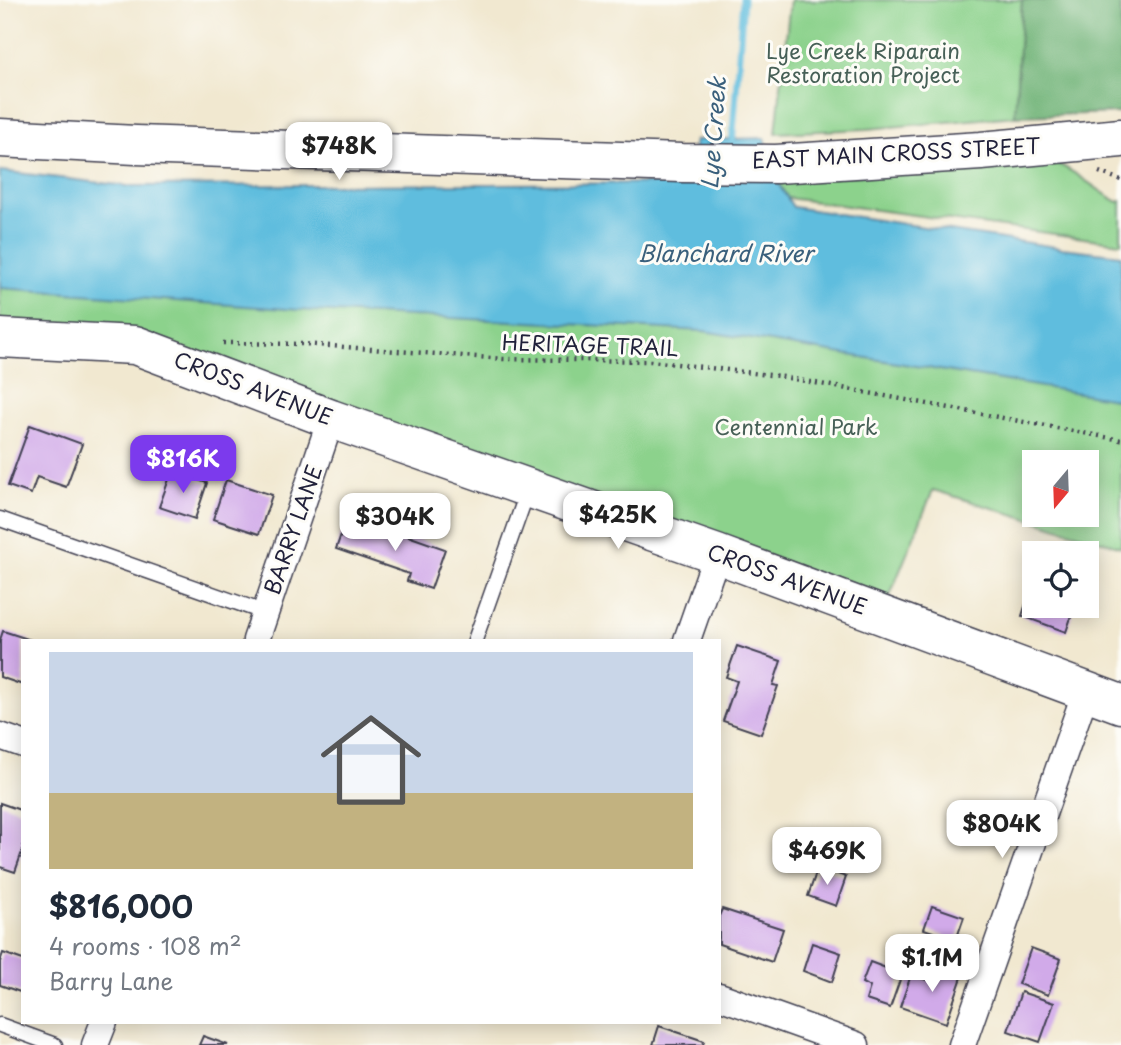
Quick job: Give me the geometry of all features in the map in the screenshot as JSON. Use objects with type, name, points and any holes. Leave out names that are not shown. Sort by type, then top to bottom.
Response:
[{"type":"street","name":"EAST MAIN CROSS STREET","points":[[0,138],[149,146],[776,164],[981,151],[1121,138]]},
{"type":"street","name":"CROSS AVENUE","points":[[0,338],[135,345],[331,419],[717,554],[1104,698]]},
{"type":"street","name":"BARRY LANE","points":[[256,639],[331,419]]},
{"type":"street","points":[[687,639],[717,554]]},
{"type":"street","points":[[962,1045],[1104,698]]},
{"type":"street","points":[[0,736],[21,743]]},
{"type":"street","points":[[721,997],[856,1045]]},
{"type":"street","points":[[95,1045],[102,1024]]},
{"type":"lane","points":[[475,639],[528,488]]},
{"type":"lane","points":[[0,519],[265,613]]},
{"type":"lane","points":[[0,1025],[55,1045]]},
{"type":"path","name":"HERITAGE TRAIL","points":[[219,343],[304,344],[503,359],[651,361],[778,376],[1121,440]]},
{"type":"green space","name":"Lye Creek Riparain Restoration Project","points":[[790,0],[1022,0],[1015,116],[867,129],[776,133]]},
{"type":"green space","points":[[1022,0],[1121,0],[1121,113],[1015,116]]},
{"type":"green space","points":[[1056,163],[1118,202],[1121,201],[1121,243],[788,198],[776,180]]},
{"type":"green space","name":"Centennial Park","points":[[0,242],[1121,323],[1121,547],[1055,527],[1099,527],[1099,450],[1022,450],[1022,517],[933,490],[882,615],[135,345],[0,338]]},
{"type":"water","name":"Blanchard River","points":[[765,138],[776,180],[793,207],[1121,255],[1121,400],[703,331],[313,311],[0,288],[0,171],[127,186],[688,183],[695,140]]},
{"type":"building","points":[[30,425],[82,444],[66,487],[37,477],[31,494],[8,486]]},
{"type":"building","points":[[172,471],[207,483],[195,519],[159,507]]},
{"type":"building","points":[[226,480],[272,495],[259,534],[213,519]]},
{"type":"building","points":[[344,526],[375,537],[378,528],[397,535],[400,527],[409,530],[408,536],[445,549],[431,589],[407,581],[409,574],[336,549]]},
{"type":"building","points":[[1028,618],[1071,618],[1066,632]]},
{"type":"building","points":[[3,631],[28,639],[21,639],[21,684],[0,677],[0,640]]},
{"type":"building","points":[[737,646],[781,661],[773,685],[778,686],[761,734],[723,721],[737,681],[726,677]]},
{"type":"building","points":[[0,803],[21,810],[21,855],[15,872],[0,867]]},
{"type":"building","points":[[818,867],[846,877],[836,906],[808,896]]},
{"type":"building","points":[[932,906],[964,917],[956,940],[924,929]]},
{"type":"building","points":[[722,909],[783,929],[772,962],[721,945]]},
{"type":"building","points":[[812,943],[841,953],[832,982],[803,971]]},
{"type":"building","points":[[1031,948],[1061,959],[1048,995],[1018,984]]},
{"type":"building","points":[[3,953],[21,959],[21,992],[0,985],[0,962]]},
{"type":"building","points":[[870,962],[902,974],[890,1008],[866,1000],[870,987],[862,983]]},
{"type":"building","points":[[932,966],[962,977],[946,1023],[900,1007],[911,975],[927,980]]},
{"type":"building","points":[[1021,992],[1054,1003],[1040,1042],[1008,1031]]},
{"type":"building","points":[[659,1026],[704,1041],[703,1045],[653,1045]]},
{"type":"building","points":[[203,1036],[228,1045],[199,1045]]},
{"type":"waterway","name":"Lye Creek","points":[[732,146],[743,0]]}]
